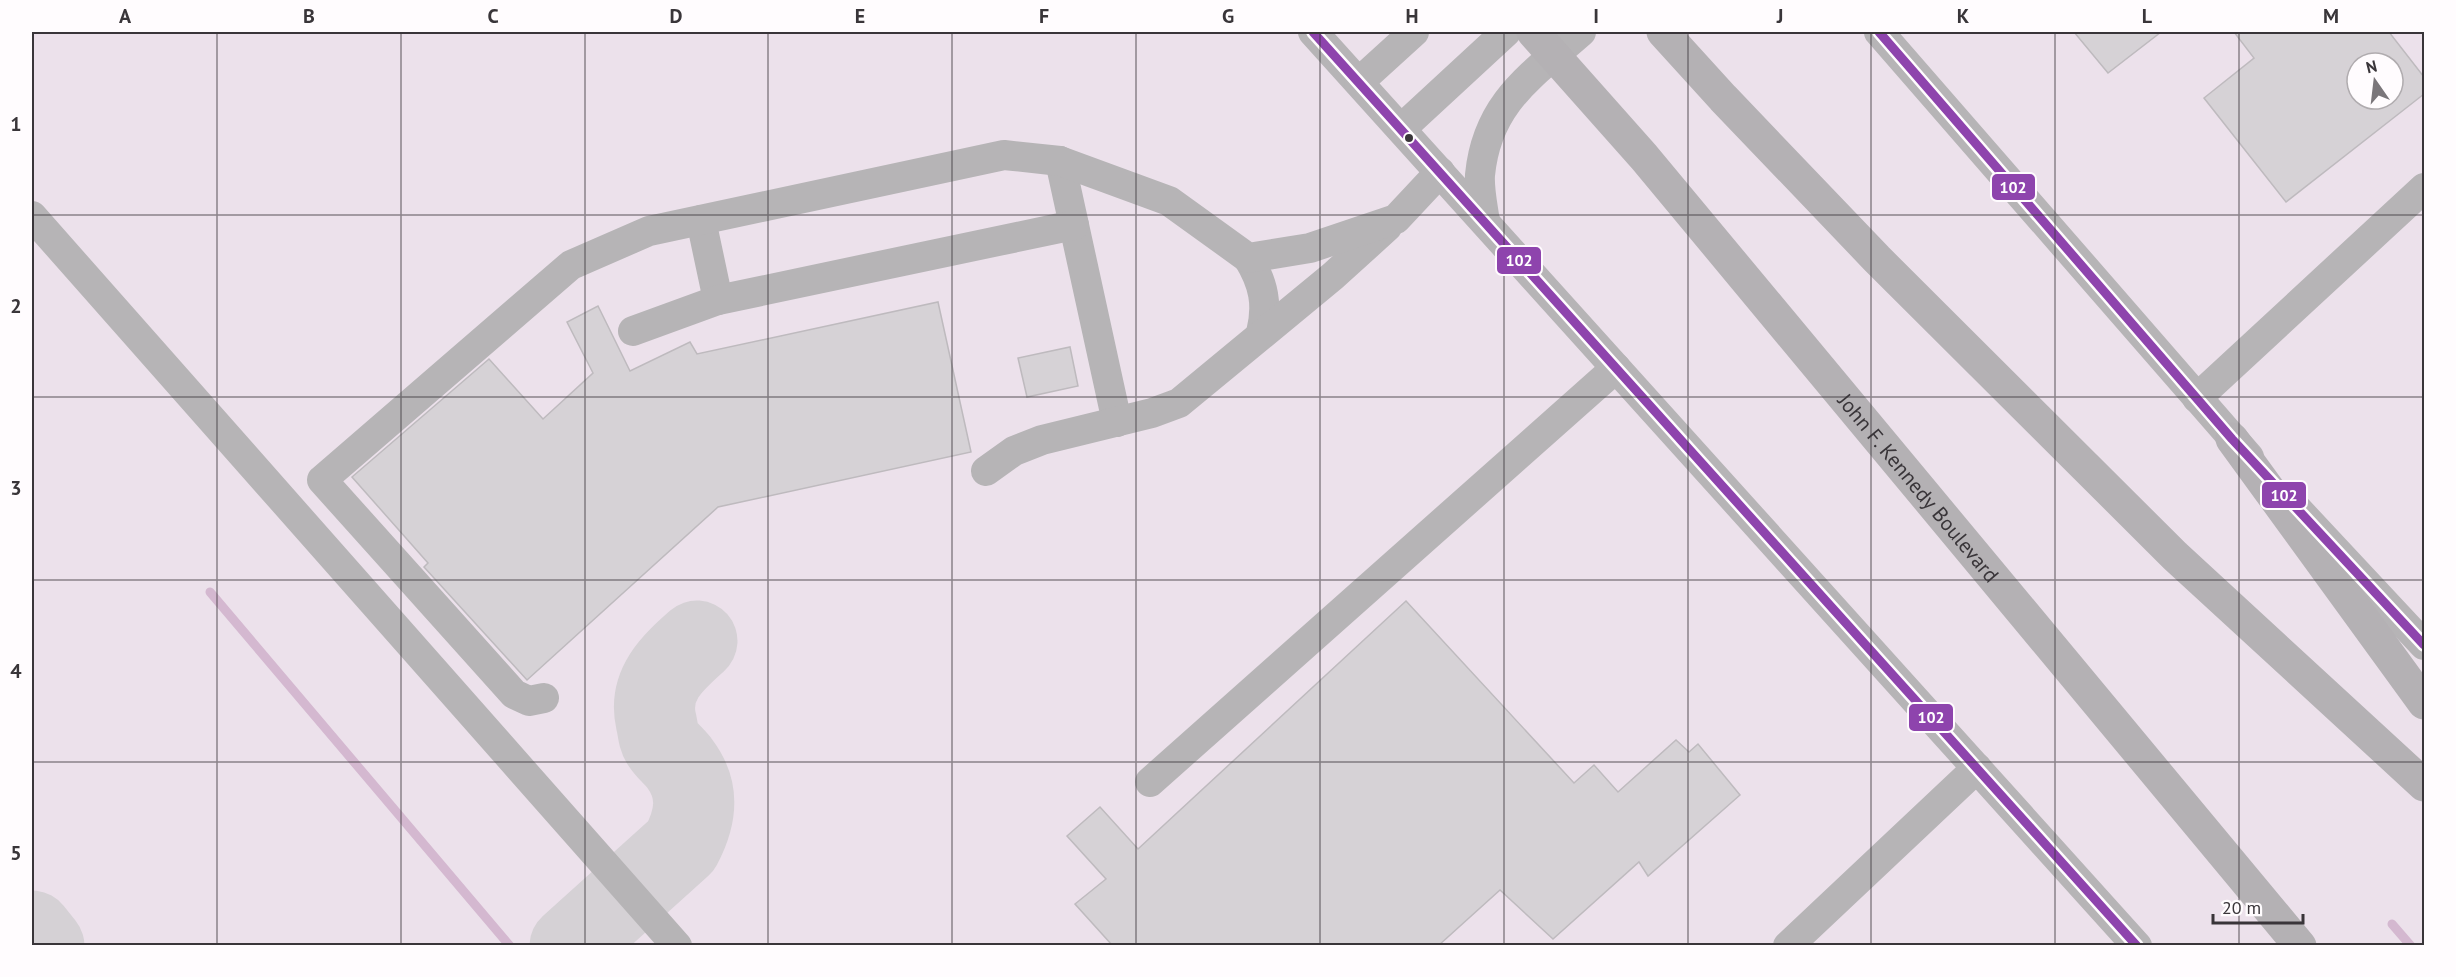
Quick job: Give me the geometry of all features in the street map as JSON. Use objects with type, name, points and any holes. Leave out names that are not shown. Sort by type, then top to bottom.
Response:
[{"type":"highway","name":"John F. Kennedy Boulevard","points":[[1533,32],[1644,157],[2300,945]]},
{"type":"highway","points":[[1663,32],[1877,259],[2175,556],[2424,785]]},
{"type":"highway","points":[[2232,439],[2424,703]]},
{"type":"street","points":[[1313,32],[2137,945]]},
{"type":"street","points":[[1359,82],[1414,32]]},
{"type":"street","points":[[1401,129],[1506,32]]},
{"type":"street","points":[[1485,222],[1480,177],[1486,142],[1498,112],[1519,87],[1581,32]]},
{"type":"street","points":[[1881,34],[2232,439],[2424,645]]},
{"type":"street","points":[[544,698],[529,701],[514,694],[322,480],[570,265],[648,231],[1004,154],[1060,161],[1168,201],[1248,258],[1259,276],[1264,295],[1265,315],[1261,333]]},
{"type":"street","points":[[1060,161],[1117,422]]},
{"type":"street","points":[[986,471],[1014,451],[1042,440],[1117,422],[1179,402],[1333,276],[1396,219],[1440,172]]},
{"type":"street","points":[[2197,398],[2424,188]]},
{"type":"street","points":[[32,216],[676,945]]},
{"type":"street","points":[[1248,258],[1310,248],[1396,219]]},
{"type":"street","points":[[702,220],[718,300]]},
{"type":"street","points":[[633,331],[718,300],[1074,225]]},
{"type":"street","points":[[1150,782],[1616,368]]},
{"type":"street","points":[[1788,945],[1977,768]]},
{"type":"shaded area","points":[[32,32],[2424,32],[2424,945],[32,945]]},
{"type":"building","points":[[2074,32],[2161,32],[2108,73]]},
{"type":"building","points":[[2234,32],[2389,32],[2404,51],[2345,51],[2345,111],[2402,111],[2286,202],[2204,98],[2254,58]]},
{"type":"building","points":[[2405,53],[2424,77],[2424,94],[2405,109]]},
{"type":"building","points":[[938,302],[971,452],[718,507],[527,680],[424,567],[428,563],[352,477],[489,359],[543,419],[593,373],[567,322],[598,306],[630,371],[690,342],[697,354]]},
{"type":"building","points":[[1070,347],[1078,386],[1027,397],[1018,358]]},
{"type":"building","points":[[1406,601],[1574,783],[1594,765],[1618,792],[1676,740],[1689,752],[1698,744],[1740,795],[1648,876],[1639,862],[1553,939],[1500,890],[1439,945],[1112,945],[1075,904],[1106,879],[1067,836],[1100,807],[1138,849]]},
{"type":"waterway","points":[[210,592],[510,946]]},
{"type":"waterway","points":[[2392,924],[2411,946]]},
{"type":"taxiway","points":[[570,946],[681,846],[686,836],[694,805],[691,784],[680,764],[661,741],[654,708],[664,676],[697,641]]},
{"type":"taxiway","points":[[32,931],[44,946]]},
{"type":"transit line","name":"102","points":[[1313,32],[2137,946]]},
{"type":"transit line","name":"102","points":[[1879,32],[2232,439],[2424,645]]}]
